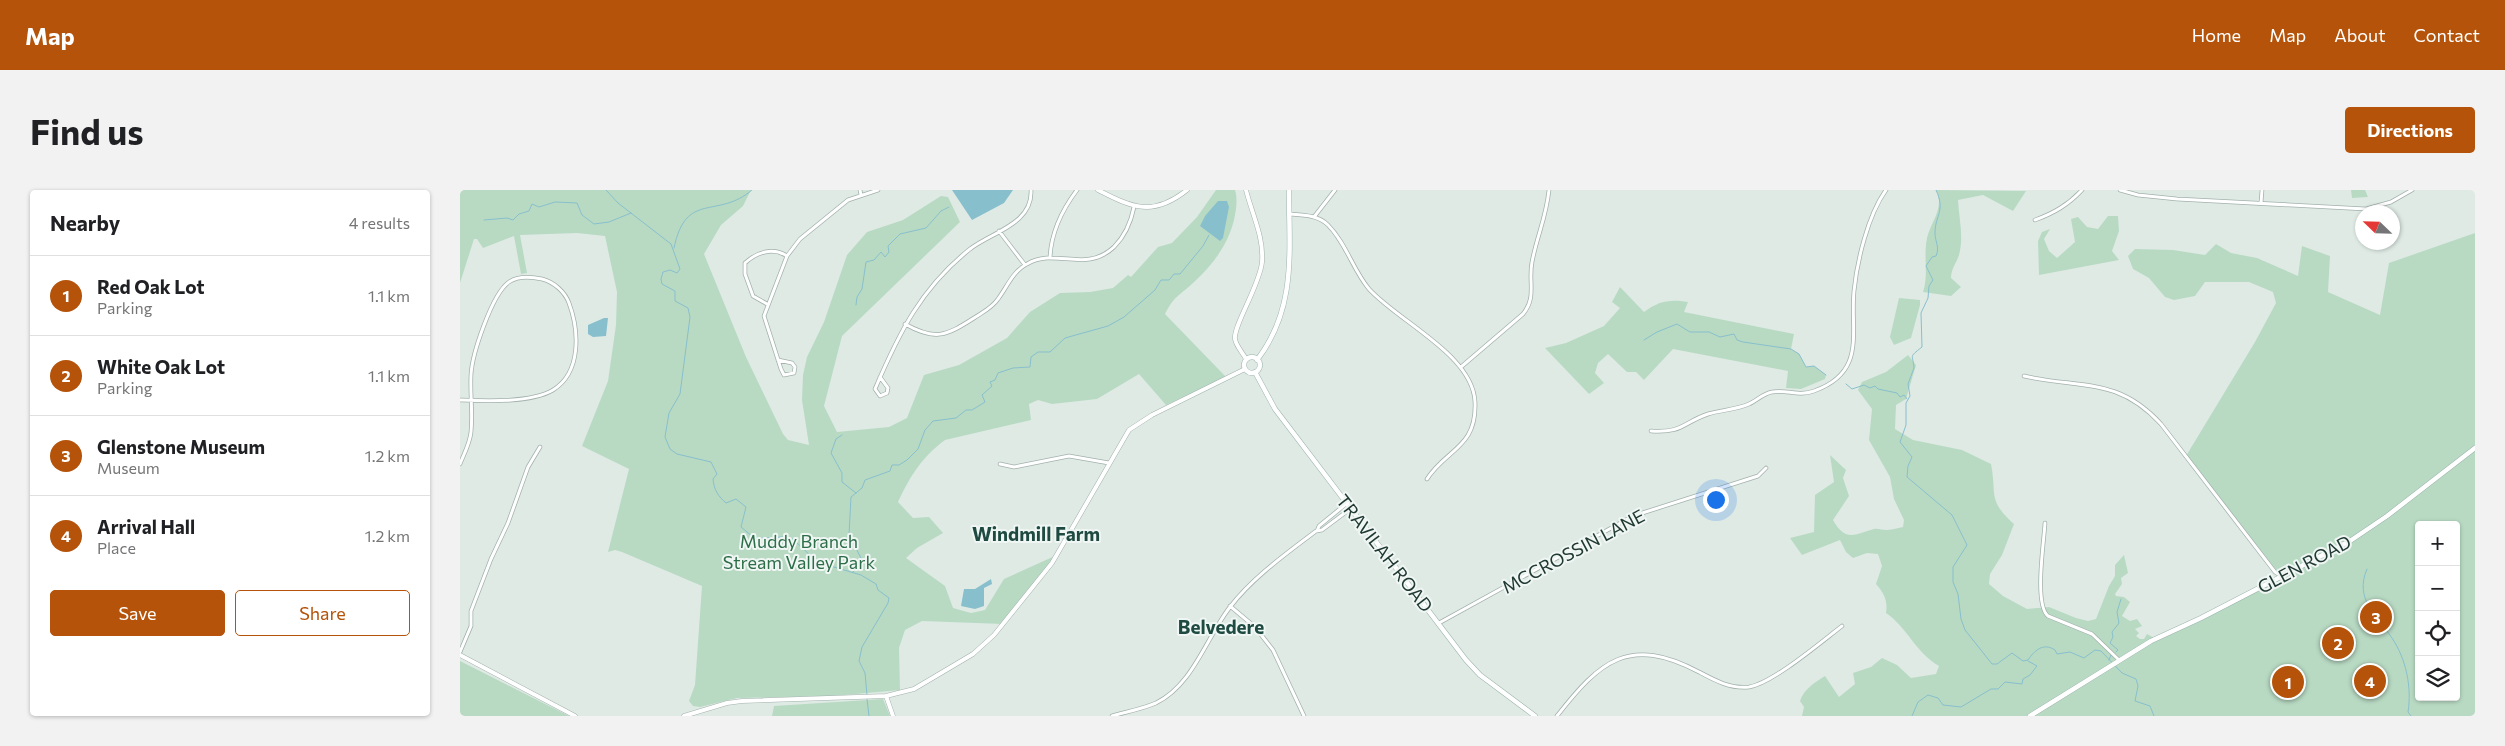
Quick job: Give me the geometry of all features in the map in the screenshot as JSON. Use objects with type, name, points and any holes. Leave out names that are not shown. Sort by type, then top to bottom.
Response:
[{"type":"main road","points":[[1258,360],[1266,348],[1286,302],[1289,277],[1289,190]]},
{"type":"main road","points":[[1253,357],[1258,360],[1260,366],[1255,372],[1249,372],[1245,369],[1244,363],[1246,359],[1253,357]]},
{"type":"main road","name":"TRAVILAH ROAD","points":[[1255,372],[1275,409],[1466,660],[1480,675],[1535,716]]},
{"type":"main road","name":"GLEN ROAD","points":[[2030,716],[2151,641],[2342,546],[2387,516],[2475,448]]},
{"type":"street","points":[[860,190],[861,195]]},
{"type":"street","points":[[778,360],[792,363],[794,373],[784,375],[778,360],[764,316],[787,256],[800,239],[848,200],[878,190]]},
{"type":"street","points":[[880,377],[888,388],[887,393],[880,396],[875,389],[880,377],[904,324],[927,290],[970,249],[1018,221],[1028,210],[1032,199],[1031,190]]},
{"type":"street","points":[[1050,258],[1058,222],[1077,190]]},
{"type":"street","points":[[1098,190],[1134,207],[1152,208],[1162,205],[1187,190]]},
{"type":"street","points":[[1246,190],[1261,244],[1262,262],[1255,290],[1235,334],[1236,343],[1246,359]]},
{"type":"street","points":[[1314,217],[1335,190]]},
{"type":"street","points":[[1461,367],[1523,314],[1529,306],[1532,294],[1530,270],[1547,212],[1549,190]]},
{"type":"street","points":[[1651,431],[1669,432],[1683,428],[1706,415],[1741,408],[1772,392],[1799,394],[1813,392],[1841,374],[1851,356],[1855,343],[1854,290],[1862,252],[1873,215],[1886,190]]},
{"type":"street","points":[[2035,220],[2055,212],[2072,201],[2082,190]]},
{"type":"street","points":[[2120,190],[2138,195],[2177,199],[2366,209],[2391,202],[2412,190]]},
{"type":"street","points":[[2262,190],[2262,203]]},
{"type":"street","points":[[904,324],[920,332],[932,335],[946,334],[992,307],[1011,279],[1025,265],[1050,258],[1085,261],[1096,259],[1119,242],[1127,229],[1134,207]]},
{"type":"street","points":[[1289,214],[1314,217],[1322,220],[1335,233],[1354,269],[1374,294],[1461,367],[1469,379],[1475,400],[1473,424],[1458,450],[1432,471],[1427,479]]},
{"type":"street","points":[[999,231],[1025,265]]},
{"type":"street","points":[[767,304],[753,296],[744,274],[746,263],[754,255],[775,250],[787,256]]},
{"type":"street","points":[[460,400],[471,400],[531,397],[554,389],[562,382],[571,368],[577,347],[569,301],[557,286],[547,280],[524,278],[508,282],[499,293],[473,358],[471,374],[471,400],[471,436],[460,464]]},
{"type":"street","points":[[684,716],[727,703],[742,701],[886,696],[914,689],[942,674],[973,654],[994,635],[1053,561],[1124,436],[1138,423],[1245,369]]},
{"type":"street","points":[[2024,376],[2105,388],[2141,405],[2161,424],[2270,565],[2282,577]]},
{"type":"street","points":[[540,447],[528,466],[508,523],[485,574],[472,611],[471,626],[460,654],[575,716]]},
{"type":"street","points":[[1000,464],[1014,467],[1069,456],[1109,463]]},
{"type":"street","name":"MCCROSSIN LANE","points":[[1439,623],[1633,516],[1758,476],[1766,468]]},
{"type":"street","points":[[1112,716],[1157,702],[1179,686],[1230,606],[1266,571],[1346,504]]},
{"type":"street","points":[[1316,531],[1322,530],[1350,509]]},
{"type":"street","points":[[2045,523],[2041,595],[2043,610],[2048,616],[2092,634],[2119,660]]},
{"type":"street","points":[[1230,606],[1255,627],[1273,650],[1304,716]]},
{"type":"street","points":[[1557,716],[1591,676],[1619,659],[1640,655],[1662,656],[1683,663],[1724,684],[1746,687],[1758,684],[1771,677],[1842,626]]},
{"type":"street","points":[[886,696],[893,716]]},
{"type":"green space","name":"Muddy Branch Stream Valley Park","points":[[460,190],[751,190],[743,206],[721,225],[704,254],[746,357],[783,434],[788,440],[809,445],[802,400],[803,375],[807,357],[824,322],[847,255],[867,232],[903,220],[941,196],[948,197],[960,222],[842,336],[824,406],[837,432],[889,427],[907,418],[924,375],[959,365],[1007,338],[1030,312],[1060,293],[1090,292],[1113,288],[1128,275],[1131,277],[1158,247],[1172,243],[1197,217],[1216,190],[1235,190],[1236,209],[1228,238],[1207,270],[1174,300],[1165,314],[1226,377],[1166,405],[1139,374],[1097,399],[1052,404],[1038,400],[1029,404],[1031,420],[945,440],[929,453],[912,475],[898,502],[913,518],[929,517],[943,533],[917,548],[906,558],[945,586],[953,608],[971,613],[985,610],[1004,579],[1057,555],[1003,624],[922,621],[905,630],[899,648],[900,690],[833,696],[737,698],[700,707],[693,706],[689,701],[695,685],[702,586],[622,552],[615,550],[608,552],[629,469],[582,446],[608,381],[616,325],[617,292],[605,236],[577,233],[520,235],[527,273],[521,274],[514,236],[483,248],[477,239],[474,239],[460,283]]},
{"type":"green space","points":[[1936,190],[2026,191],[2013,211],[1983,195],[1958,200],[1961,241],[1959,255],[1951,278],[1961,287],[1951,296],[1923,292],[1926,278],[1927,238],[1939,203]]},
{"type":"green space","points":[[2351,190],[2365,190],[2368,197],[2352,198]]},
{"type":"green space","points":[[2108,216],[2118,216],[2119,231],[2112,251],[2119,260],[2039,275],[2038,241],[2042,232],[2050,229],[2044,239],[2049,251],[2057,258],[2075,242],[2071,219],[2078,217],[2087,227],[2098,229]]},
{"type":"green space","points":[[2475,233],[2475,716],[1802,716],[1804,707],[1800,701],[1804,693],[1825,676],[1839,697],[1855,684],[1853,673],[1871,667],[1882,658],[1897,665],[1911,678],[1936,674],[1939,666],[1917,647],[1900,625],[1886,613],[1885,597],[1876,584],[1882,566],[1878,554],[1867,553],[1853,558],[1846,552],[1840,540],[1802,555],[1790,538],[1814,532],[1815,495],[1834,482],[1830,455],[1846,470],[1843,478],[1849,496],[1833,520],[1842,532],[1851,535],[1876,529],[1888,530],[1903,527],[1904,520],[1894,499],[1890,477],[1869,440],[1872,409],[1858,390],[1862,382],[1886,372],[1908,355],[1916,365],[1906,399],[1896,405],[1895,429],[1913,440],[1962,450],[1991,464],[1996,502],[2014,524],[2002,555],[1990,574],[1989,584],[2003,596],[2027,609],[2049,607],[2088,621],[2096,619],[2115,576],[2115,565],[2124,555],[2128,573],[2121,578],[2122,584],[2115,594],[2116,596],[2124,597],[2130,602],[2122,616],[2130,621],[2137,619],[2142,626],[2135,629],[2139,633],[2136,636],[2140,639],[2144,639],[2147,634],[2156,639],[2281,577],[2275,572],[2186,456],[2255,342],[2276,303],[2273,292],[2249,282],[2205,282],[2195,296],[2174,300],[2165,297],[2149,278],[2133,269],[2128,256],[2135,249],[2173,250],[2205,255],[2216,244],[2231,253],[2257,258],[2298,276],[2302,246],[2330,256],[2328,292],[2380,315],[2389,263]]},
{"type":"green space","points":[[1620,287],[1644,312],[1664,302],[1688,302],[1684,312],[1794,334],[1791,349],[1799,354],[1806,367],[1814,366],[1826,375],[1825,379],[1801,389],[1786,388],[1788,371],[1673,349],[1644,380],[1636,372],[1627,372],[1608,354],[1598,363],[1595,373],[1604,383],[1589,394],[1545,348],[1566,343],[1604,326],[1620,308],[1612,302]]},
{"type":"green space","points":[[1899,298],[1920,300],[1920,305],[1911,338],[1894,345],[1890,337]]},
{"type":"green space","points":[[460,661],[569,716],[460,716]]},
{"type":"green space","points":[[883,699],[890,716],[772,716],[774,706]]},
{"type":"water","points":[[952,190],[1013,190],[1004,203],[972,220]]},
{"type":"water","points":[[1218,201],[1227,201],[1229,207],[1223,238],[1220,241],[1200,226],[1205,216]]},
{"type":"water","points":[[608,318],[606,336],[593,337],[588,334],[588,325]]},
{"type":"water","points":[[991,579],[992,584],[984,588],[984,606],[975,609],[961,606],[964,589],[975,589]]},
{"type":"waterway","points":[[606,190],[618,203],[671,244],[680,269],[677,273],[670,270],[663,272],[661,279],[662,284],[675,291],[675,301],[688,308],[690,317],[680,394],[669,413],[665,437],[670,449],[677,454],[711,462],[717,474],[713,479],[717,493],[726,503],[736,499],[746,507],[741,527],[753,537],[793,539],[817,562],[861,575],[876,584],[878,590],[889,598],[888,603],[862,647],[859,661],[865,673],[867,695]]},
{"type":"waterway","points":[[674,248],[679,230],[686,219],[695,212],[704,208],[727,204],[739,199],[752,190]]},
{"type":"waterway","points":[[1936,190],[1940,203],[1935,227],[1938,250],[1936,256],[1932,257],[1926,266],[1933,280],[1929,286],[1928,298],[1921,313],[1922,347],[1912,356],[1914,368],[1908,384],[1910,396],[1906,403],[1906,425],[1900,442],[1912,457],[1908,466],[1907,477],[1952,515],[1967,545],[1953,567],[1953,582],[1958,594],[1961,619],[1965,630],[1992,664],[1997,664],[2012,653],[2023,661],[2028,660],[2036,651],[2043,647],[2051,648],[2057,654],[2070,652],[2084,658],[2095,650],[2101,651],[2122,673],[2136,679],[2138,686],[2135,701],[2150,706],[2154,716]]},
{"type":"waterway","points":[[484,220],[507,218],[513,220],[519,214],[529,211],[532,204],[539,207],[555,202],[577,203],[582,215],[594,224],[609,222],[631,213]]},
{"type":"waterway","points":[[856,305],[857,297],[862,289],[866,262],[874,260],[881,252],[885,257],[889,252],[888,246],[900,234],[926,228],[941,211],[949,207]]},
{"type":"waterway","points":[[853,572],[862,560],[849,535],[851,497],[862,488],[865,480],[890,471],[892,465],[899,465],[907,460],[918,449],[925,430],[933,421],[956,418],[966,410],[972,410],[985,402],[982,395],[992,386],[990,382],[995,380],[998,373],[1013,368],[1030,367],[1031,357],[1038,352],[1050,352],[1065,338],[1108,326],[1124,317],[1155,290],[1161,280],[1169,280],[1174,274],[1180,274],[1203,246],[1209,235]]},
{"type":"waterway","points":[[1644,340],[1657,332],[1677,324],[1690,332],[1709,332],[1720,337],[1734,334],[1737,340],[1743,342],[1791,349],[1799,354],[1806,367],[1814,366],[1826,375]]},
{"type":"waterway","points":[[1846,384],[1852,389],[1864,385],[1870,388],[1875,386],[1878,389],[1897,393],[1900,397],[1904,395],[1907,399]]},
{"type":"waterway","points":[[842,435],[836,439],[831,453],[842,473],[842,482],[856,493]]},
{"type":"waterway","points":[[2367,569],[2363,589],[2365,598],[2401,655],[2407,674],[2408,712],[2411,716]]},
{"type":"waterway","points":[[2116,652],[2118,650],[2110,643],[2113,637],[2112,632],[2119,623],[2117,612],[2121,599]]},
{"type":"waterway","points":[[2109,660],[2111,655]]},
{"type":"waterway","points":[[1912,716],[1918,702],[1928,695],[1938,698],[1943,705],[1961,707],[1991,689],[1998,689],[2005,682],[2022,684],[2023,679],[2030,675],[2037,666],[2028,661]]},
{"type":"waterway","points":[[867,699],[869,716]]},
{"type":"place","name":"Glenstone Museum","points":[[2376,617]]},
{"type":"place","name":"White Oak Lot","points":[[2338,643]]},
{"type":"place","name":"Arrival Hall","points":[[2370,681]]},
{"type":"place","name":"Red Oak Lot","points":[[2288,682]]},
{"type":"district","name":"Windmill Farm","points":[[1036,533]]},
{"type":"district","name":"Belvedere","points":[[1221,626]]}]
